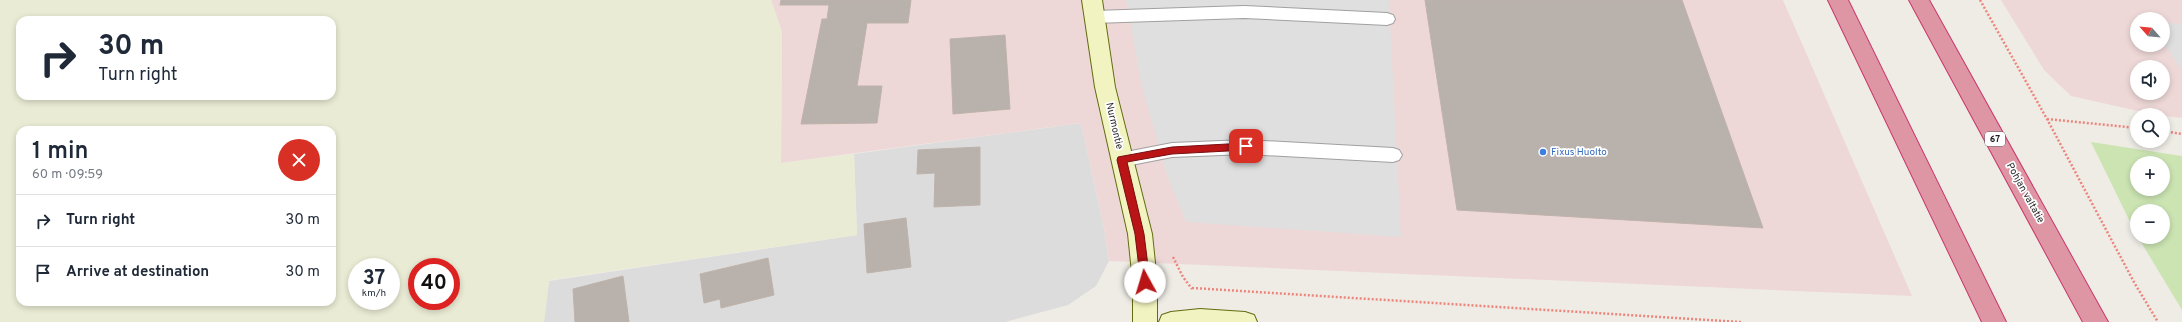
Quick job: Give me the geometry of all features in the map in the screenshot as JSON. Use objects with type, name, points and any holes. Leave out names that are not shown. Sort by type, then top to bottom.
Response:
[{"type":"highway","points":[[1838,0],[1967,270],[1994,322]]},
{"type":"highway","name":"Pohjan valtatie","points":[[1919,0],[2096,322]]},
{"type":"highway","points":[[1933,0],[2071,277]]},
{"type":"street","name":"Nurmontie","points":[[1093,9],[1105,87],[1140,234],[1145,282],[1145,322]]},
{"type":"street","points":[[1171,322],[1200,319],[1245,322]]},
{"type":"lane","points":[[1093,9],[1244,12],[1387,18]]},
{"type":"lane","points":[[1122,160],[1172,150],[1246,146],[1393,154]]},
{"type":"path","points":[[1980,0],[2047,118],[2135,284],[2158,322]]},
{"type":"path","points":[[2047,118],[2130,127]]},
{"type":"path","points":[[2170,132],[2182,134]]},
{"type":"path","points":[[1192,288],[1741,322]]},
{"type":"shaded area","points":[[771,0],[1783,0],[1912,296],[1109,261],[1104,228],[1081,123],[781,163],[782,32]]},
{"type":"shaded area","points":[[1126,0],[1389,0],[1401,237],[1186,222],[1167,175],[1142,87]]},
{"type":"shaded area","points":[[2001,0],[2182,0],[2182,118],[2170,117],[2170,108],[2130,109],[2071,96],[2044,70]]},
{"type":"shaded area","points":[[2170,23],[2182,24],[2182,71],[2170,52]]},
{"type":"shaded area","points":[[1081,123],[1104,228],[1109,261],[1096,286],[1068,305],[1005,322],[544,322],[549,281],[857,235],[854,154]]},
{"type":"green space","points":[[0,0],[771,0],[782,32],[781,163],[854,154],[857,235],[549,280],[544,322],[0,322]]},
{"type":"green space","points":[[2091,142],[2182,156],[2182,310],[2142,244],[2170,244],[2170,204],[2130,204],[2130,222]]},
{"type":"building","points":[[781,0],[911,0],[908,23],[867,23],[857,86],[882,86],[877,123],[801,124],[822,19],[827,19],[829,5],[780,5]]},
{"type":"building","points":[[1425,0],[1682,0],[1763,228],[1457,210]]},
{"type":"building","points":[[1005,35],[1010,109],[953,114],[950,39]]},
{"type":"building","points":[[980,147],[980,205],[934,207],[935,173],[917,174],[918,150]]},
{"type":"building","points":[[906,218],[911,267],[867,273],[864,224]]},
{"type":"building","points":[[768,258],[774,295],[721,308],[720,299],[704,303],[700,274]]},
{"type":"building","points":[[623,276],[629,322],[575,322],[573,289]]},
{"type":"place","name":"Fixus Huolto","points":[[1543,152]]},
{"type":"route","points":[[1145,282],[1140,234],[1122,160],[1172,150],[1246,146]]}]
